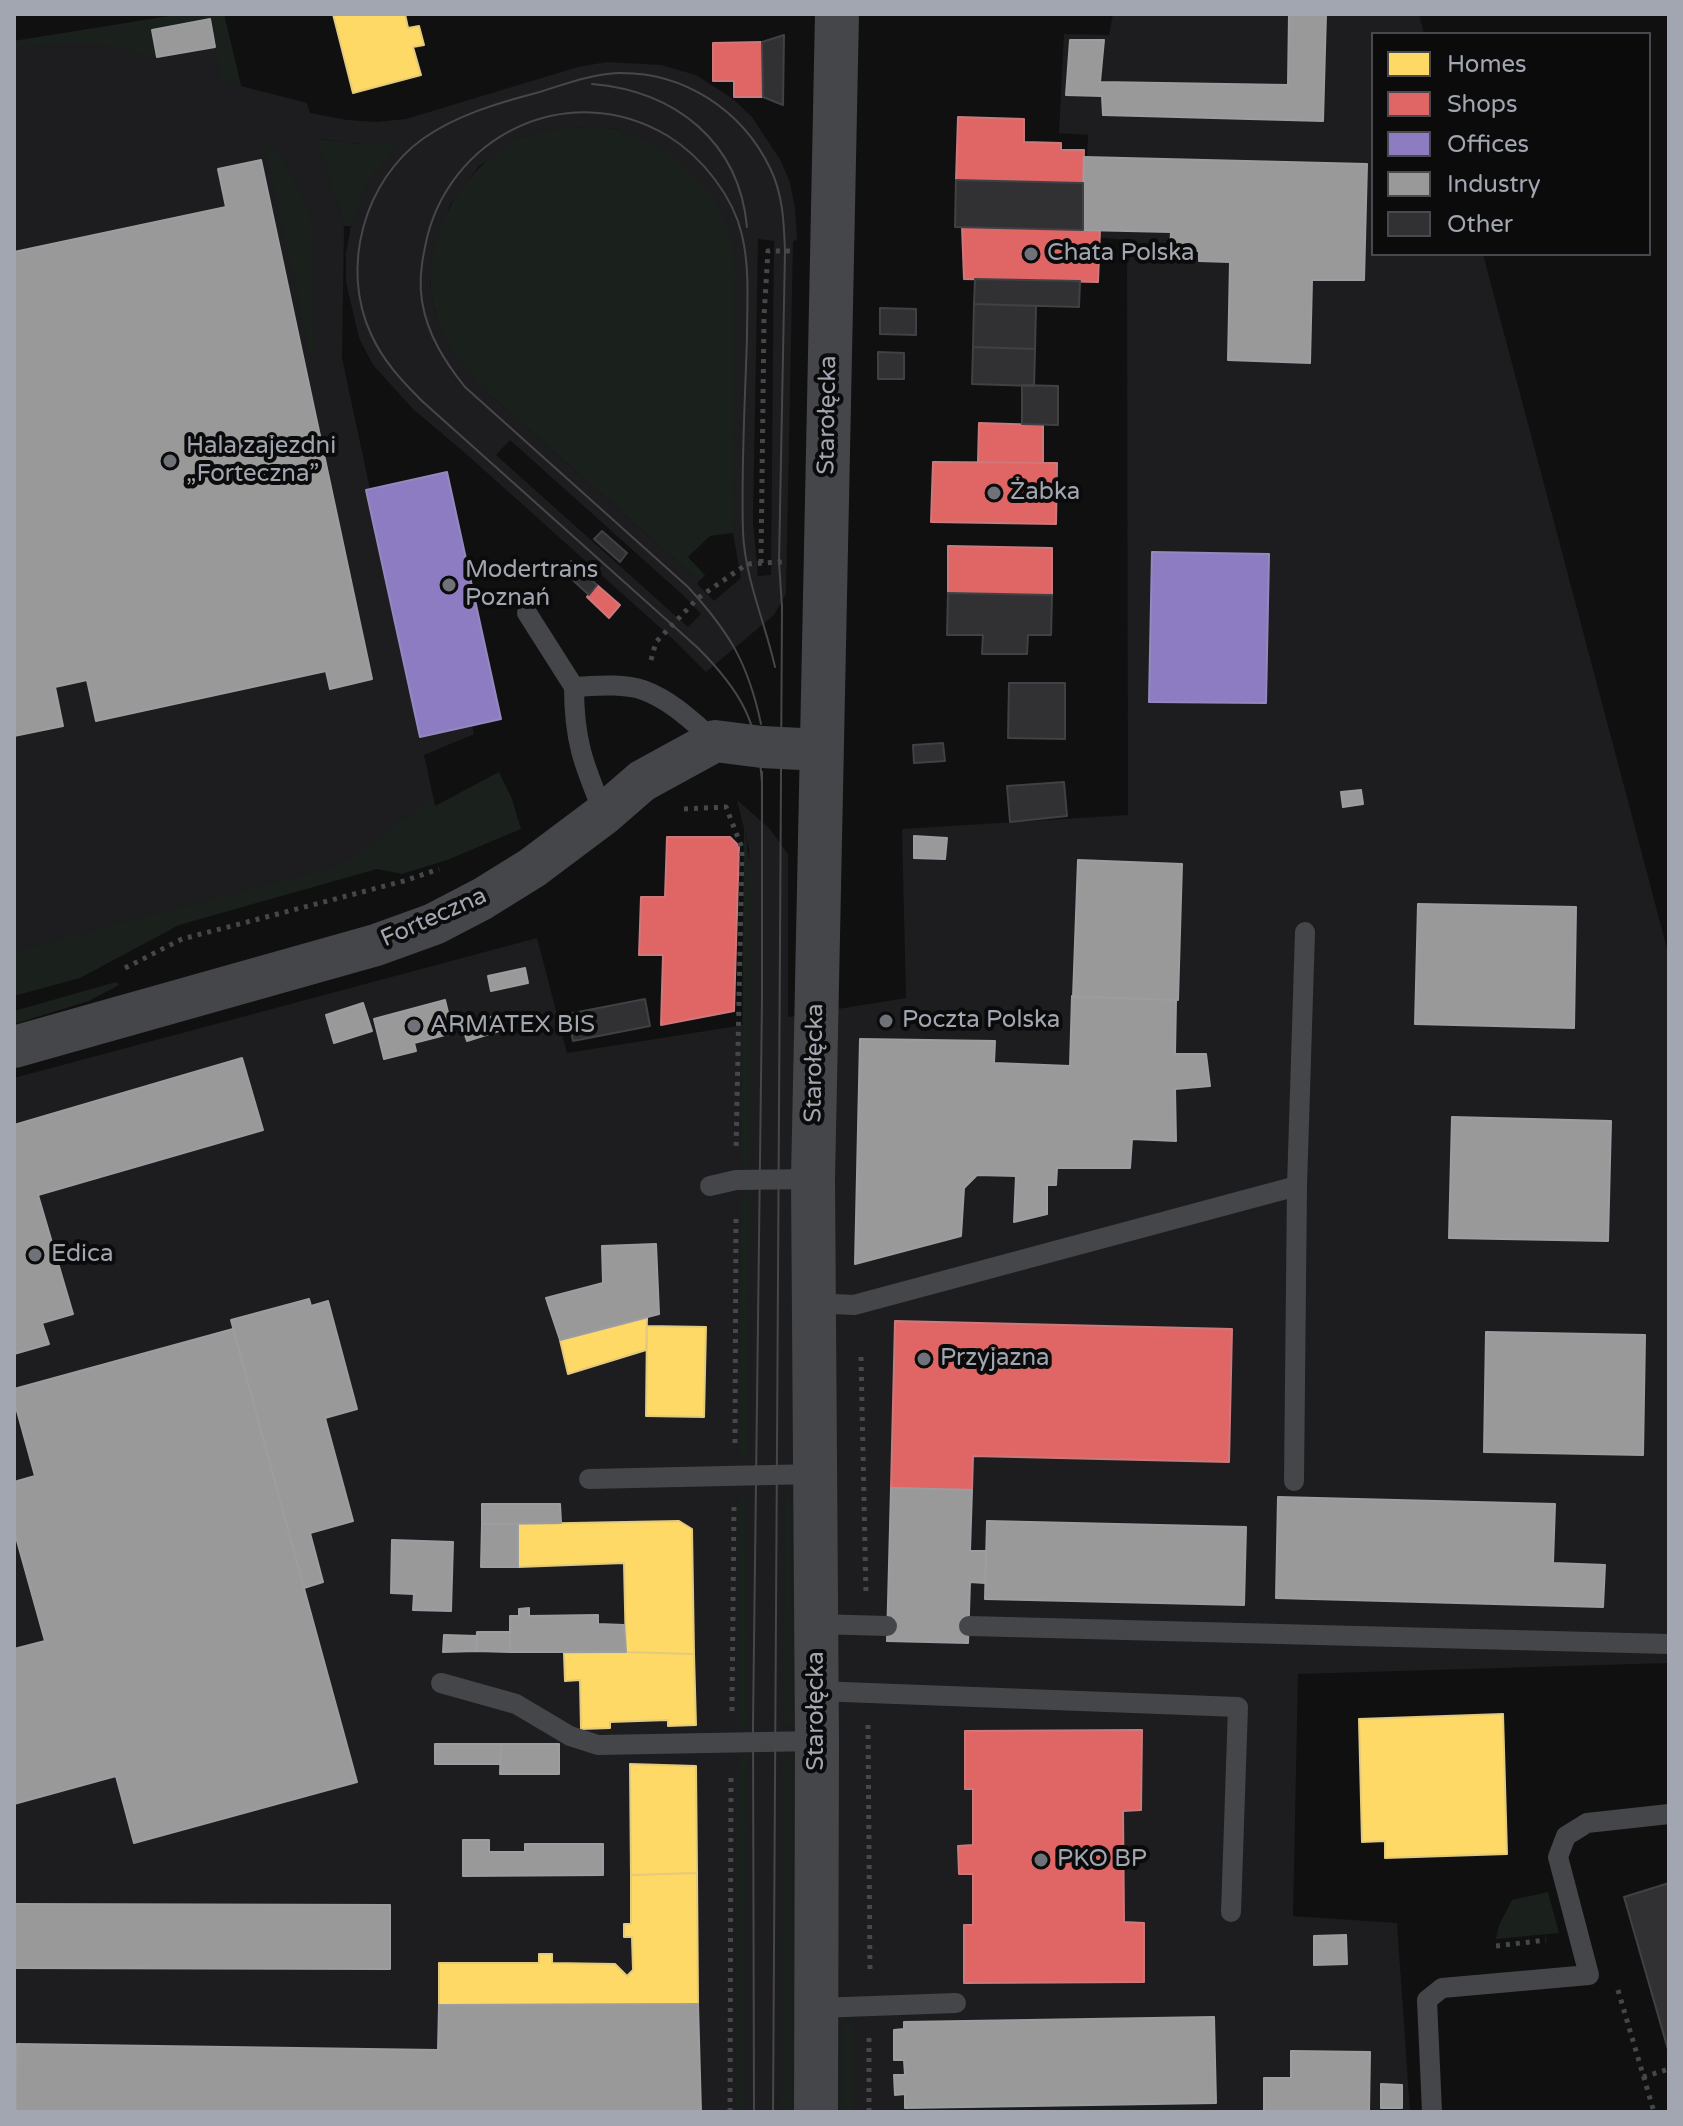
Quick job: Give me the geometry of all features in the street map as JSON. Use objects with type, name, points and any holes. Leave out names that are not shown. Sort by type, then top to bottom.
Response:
[{"type":"street","name":"Starołęcka","points":[[816,2112],[813,1179],[837,14]]},
{"type":"street","points":[[715,741],[821,750]]},
{"type":"street","name":"Forteczna","points":[[14,1047],[404,936],[482,899],[532,868],[642,781],[715,741]]},
{"type":"lane","points":[[527,613],[574,687],[575,729],[581,756],[604,814]]},
{"type":"lane","points":[[574,687],[606,686],[642,690],[681,711],[715,741]]},
{"type":"lane","points":[[1294,1481],[1297,1186],[1305,932]]},
{"type":"lane","points":[[710,1186],[736,1180],[813,1179]]},
{"type":"lane","points":[[814,1303],[854,1305],[1297,1186]]},
{"type":"lane","points":[[589,1479],[816,1474]]},
{"type":"lane","points":[[816,1624],[887,1626]]},
{"type":"lane","points":[[969,1626],[1669,1644]]},
{"type":"lane","points":[[441,1683],[516,1704],[570,1736],[598,1745],[817,1741]]},
{"type":"lane","points":[[817,1691],[1238,1707],[1231,1912]]},
{"type":"lane","points":[[1432,2112],[1427,2000],[1442,1988],[1589,1975],[1558,1857],[1566,1836],[1587,1823],[1669,1814]]},
{"type":"lane","points":[[817,2008],[956,2003]]},
{"type":"path","points":[[761,563],[764,317],[768,251],[801,251]]},
{"type":"path","points":[[642,690],[656,642],[698,598],[735,572],[747,564],[825,562]]},
{"type":"path","points":[[642,781],[656,814],[701,807],[726,807],[742,848],[736,1180],[730,2112]]},
{"type":"path","points":[[113,975],[182,939],[404,881],[445,867]]},
{"type":"path","points":[[1643,2077],[1669,2069]]},
{"type":"shaded area","points":[[182,14],[224,14],[241,86],[307,103],[310,113],[347,120],[376,122],[406,119],[578,67],[607,62],[661,65],[696,75],[733,99],[752,117],[781,161],[795,208],[797,240],[793,241],[786,594],[774,615],[706,672],[413,409],[373,365],[359,338],[346,282],[346,253],[358,204],[368,182],[398,144],[359,144],[319,139],[344,226],[342,358],[370,489],[366,491],[420,736],[472,725],[474,734],[424,755],[444,847],[14,964],[14,41]],"holes":[[[574,127],[617,129],[733,533],[741,578],[714,601],[697,584],[699,581],[489,394],[435,312],[430,282],[435,246],[450,205],[479,166],[522,137]],[[758,239],[774,241],[771,575],[758,576],[753,523]],[[510,440],[701,614],[688,627],[496,455]]]},
{"type":"shaded area","points":[[182,14],[224,14],[241,86],[221,79],[210,19],[152,30],[156,60],[121,48],[86,43],[14,49],[14,41]]},
{"type":"shaded area","points":[[1113,14],[1419,14],[1424,32],[1371,32],[1371,256],[1484,256],[1669,956],[1669,1663],[1298,1674],[1293,1916],[1397,1923],[1410,2112],[14,2112],[14,1078],[537,938],[567,1053],[750,1024],[749,849],[737,800],[769,828],[788,854],[788,1017],[906,998],[902,829],[1128,815],[1127,240],[1084,236],[1088,135],[1059,133],[1064,34],[1109,35]]},
{"type":"shaded area","points":[[574,127],[617,130],[636,136],[671,156],[687,169],[713,200],[730,236],[735,273],[733,533],[710,536],[688,557],[705,575],[699,581],[489,394],[451,346],[436,313],[431,287],[432,262],[438,236],[462,189],[498,151],[520,138]]},
{"type":"shaded area","points":[[318,139],[359,144],[399,144],[368,182],[351,226],[344,226]]},
{"type":"shaded area","points":[[264,142],[295,181],[306,205],[312,231],[313,365]]},
{"type":"shaded area","points":[[499,772],[512,799],[521,829],[447,860],[402,874],[377,869],[179,925],[80,978],[14,996],[14,951],[328,869],[369,846],[433,798],[435,806]]},
{"type":"shaded area","points":[[744,824],[751,874],[750,1166],[741,1166]]},
{"type":"shaded area","points":[[116,982],[119,985],[89,1001],[14,1024],[14,1011]]},
{"type":"shaded area","points":[[751,1192],[747,1455],[738,1455],[741,1193]]},
{"type":"shaded area","points":[[785,1497],[791,1497],[792,1722],[783,1726]]},
{"type":"shaded area","points":[[738,1498],[746,1498],[747,1727],[737,1727]]},
{"type":"shaded area","points":[[783,1753],[792,1759],[793,2112],[781,2112]]},
{"type":"shaded area","points":[[741,1754],[747,1754],[745,2112],[735,2112],[737,1764],[741,1763]]},
{"type":"shaded area","points":[[1548,1892],[1559,1933],[1496,1939],[1499,1925],[1512,1900]]},
{"type":"shaded area","points":[[842,2024],[853,2024],[853,2112],[842,2112]]},
{"type":"building: Homes","points":[[333,14],[405,14],[408,28],[419,26],[424,45],[413,47],[421,75],[353,93]]},
{"type":"building: Homes","points":[[647,1318],[646,1350],[568,1374],[560,1340]]},
{"type":"building: Homes","points":[[647,1326],[706,1327],[704,1417],[646,1416]]},
{"type":"building: Homes","points":[[679,1521],[692,1529],[694,1654],[626,1652],[624,1563],[518,1567],[518,1524]]},
{"type":"building: Homes","points":[[564,1653],[694,1654],[696,1725],[668,1726],[668,1720],[610,1722],[610,1728],[581,1729],[580,1680],[565,1681]]},
{"type":"building: Homes","points":[[1503,1714],[1507,1854],[1385,1858],[1385,1841],[1362,1842],[1359,1719]]},
{"type":"building: Homes","points":[[630,1764],[696,1766],[697,1873],[631,1875]]},
{"type":"building: Homes","points":[[697,1873],[698,2004],[439,2005],[439,1963],[539,1963],[539,1954],[552,1954],[552,1963],[615,1964],[627,1976],[633,1970],[632,1937],[624,1937],[624,1924],[631,1924],[631,1875]]},
{"type":"building: Shops","points":[[762,42],[763,97],[734,97],[734,81],[713,81],[713,43]]},
{"type":"building: Shops","points":[[958,117],[1024,119],[1024,142],[1061,143],[1061,150],[1084,150],[1083,183],[956,180]]},
{"type":"building: Shops","name":"Chata Polska","points":[[962,227],[1100,230],[1098,282],[964,279]]},
{"type":"building: Shops","points":[[979,423],[1043,425],[1043,463],[978,462]]},
{"type":"building: Shops","name":"Żabka","points":[[933,462],[1057,463],[1056,524],[931,522]]},
{"type":"building: Shops","points":[[948,546],[1052,548],[1052,595],[948,593]]},
{"type":"building: Shops","points":[[597,585],[620,605],[609,618],[587,597]]},
{"type":"building: Shops","points":[[667,837],[730,837],[739,846],[734,1011],[661,1025],[663,955],[639,955],[641,897],[665,897]]},
{"type":"building: Shops","points":[[895,1321],[1232,1329],[1229,1462],[973,1456],[972,1490],[891,1488]]},
{"type":"building: Shops","name":"PKO BP","points":[[1142,1730],[1141,1810],[1123,1811],[1124,1922],[1144,1923],[1144,1982],[964,1983],[964,1925],[973,1925],[973,1874],[959,1874],[958,1846],[973,1845],[973,1789],[965,1789],[965,1731]]},
{"type":"building: Offices","points":[[447,472],[501,719],[420,737],[366,490]]},
{"type":"building: Offices","points":[[1152,552],[1269,554],[1266,703],[1149,702]]},
{"type":"building: Industry","points":[[1289,14],[1326,14],[1323,121],[1103,115],[1102,96],[1066,95],[1070,40],[1104,40],[1100,82],[1288,85]]},
{"type":"building: Industry","points":[[210,19],[215,47],[157,57],[152,30]]},
{"type":"building: Industry","points":[[1084,157],[1367,164],[1364,280],[1312,280],[1310,363],[1228,360],[1230,262],[1199,261],[1199,251],[1170,250],[1171,232],[1083,230]]},
{"type":"building: Industry","name":"Hala zajezdni „Forteczna”","points":[[261,160],[372,679],[330,689],[326,671],[96,721],[87,680],[55,687],[63,726],[14,736],[14,252],[226,207],[218,169]]},
{"type":"building: Industry","points":[[1361,790],[1363,804],[1343,807],[1341,792]]},
{"type":"building: Industry","points":[[914,836],[947,838],[945,859],[914,858]]},
{"type":"building: Industry","points":[[1078,860],[1182,864],[1178,1000],[1073,997]]},
{"type":"building: Industry","points":[[1418,904],[1576,907],[1574,1028],[1415,1024]]},
{"type":"building: Industry","points":[[525,968],[528,983],[491,991],[488,976]]},
{"type":"building: Industry","points":[[1072,996],[1176,1000],[1175,1054],[1206,1054],[1210,1086],[1175,1089],[1176,1141],[1132,1139],[1130,1168],[1057,1168],[1056,1185],[1047,1185],[1047,1214],[1014,1222],[1016,1176],[977,1175],[964,1188],[961,1236],[855,1264],[860,1039],[995,1041],[994,1063],[1070,1066]]},
{"type":"building: Industry","name":"ARMATEX BIS","points":[[445,1000],[453,1033],[414,1043],[416,1051],[384,1059],[374,1019]]},
{"type":"building: Industry","points":[[363,1003],[372,1031],[334,1043],[326,1015]]},
{"type":"building: Industry","points":[[494,1016],[499,1031],[467,1041],[462,1026]]},
{"type":"building: Industry","name":"Edica","points":[[242,1058],[263,1130],[38,1195],[73,1314],[42,1323],[49,1344],[14,1354],[14,1125]]},
{"type":"building: Industry","points":[[1452,1117],[1611,1121],[1608,1241],[1449,1238]]},
{"type":"building: Industry","points":[[656,1244],[659,1314],[560,1340],[546,1298],[603,1283],[602,1246]]},
{"type":"building: Industry","points":[[309,1299],[311,1306],[328,1301],[357,1409],[325,1418],[353,1521],[310,1533],[323,1582],[304,1588],[231,1320]]},
{"type":"building: Industry","points":[[233,1329],[357,1782],[134,1843],[116,1776],[14,1804],[14,1649],[45,1641],[14,1530],[14,1482],[35,1476],[14,1400],[14,1389]]},
{"type":"building: Industry","points":[[1486,1332],[1645,1335],[1643,1455],[1484,1452]]},
{"type":"building: Industry","points":[[891,1488],[972,1490],[970,1551],[986,1551],[985,1583],[970,1582],[968,1643],[887,1641]]},
{"type":"building: Industry","points":[[1278,1497],[1555,1504],[1553,1563],[1605,1565],[1603,1607],[1276,1598]]},
{"type":"building: Industry","points":[[482,1504],[560,1504],[561,1523],[482,1524]]},
{"type":"building: Industry","points":[[987,1521],[1246,1527],[1244,1605],[985,1599]]},
{"type":"building: Industry","points":[[482,1524],[518,1524],[518,1567],[481,1567]]},
{"type":"building: Industry","points":[[392,1540],[453,1542],[451,1611],[413,1610],[414,1594],[391,1593]]},
{"type":"building: Industry","points":[[529,1608],[529,1616],[598,1615],[598,1624],[624,1625],[626,1652],[510,1652],[510,1616],[519,1616],[519,1609]]},
{"type":"building: Industry","points":[[477,1632],[510,1632],[510,1652],[476,1651]]},
{"type":"building: Industry","points":[[444,1635],[477,1636],[476,1651],[443,1652]]},
{"type":"building: Industry","points":[[435,1744],[501,1744],[500,1764],[435,1764]]},
{"type":"building: Industry","points":[[501,1744],[559,1744],[559,1774],[500,1774]]},
{"type":"building: Industry","points":[[463,1840],[489,1840],[489,1852],[525,1852],[525,1844],[603,1844],[603,1875],[463,1876]]},
{"type":"building: Industry","points":[[14,1904],[390,1905],[390,1969],[14,1968]]},
{"type":"building: Industry","points":[[1346,1935],[1347,1964],[1314,1965],[1314,1936]]},
{"type":"building: Industry","points":[[698,2004],[701,2112],[16,2112],[17,2044],[438,2050],[439,2005]]},
{"type":"building: Industry","points":[[1214,2017],[1216,2103],[905,2108],[905,2094],[895,2095],[894,2075],[905,2075],[904,2060],[894,2060],[894,2030],[904,2029],[904,2022]]},
{"type":"building: Industry","points":[[1291,2051],[1370,2052],[1369,2112],[1264,2112],[1264,2078],[1291,2078]]},
{"type":"building: Industry","points":[[1381,2084],[1402,2085],[1402,2108],[1381,2108]]},
{"type":"building: Other","points":[[784,35],[783,105],[763,97],[762,42]]},
{"type":"building: Other","points":[[956,180],[1083,183],[1083,230],[955,227]]},
{"type":"building: Other","points":[[975,279],[1080,281],[1079,307],[974,304]]},
{"type":"building: Other","points":[[974,304],[1036,306],[1035,349],[973,347]]},
{"type":"building: Other","points":[[880,308],[916,309],[916,335],[880,334]]},
{"type":"building: Other","points":[[973,347],[1035,349],[1034,386],[972,384]]},
{"type":"building: Other","points":[[878,352],[904,353],[904,379],[878,379]]},
{"type":"building: Other","points":[[1022,385],[1058,386],[1058,425],[1022,424]]},
{"type":"building: Other","points":[[602,531],[627,553],[620,562],[594,539]]},
{"type":"building: Other","points":[[571,561],[597,585],[589,595],[563,571]]},
{"type":"building: Other","points":[[948,593],[1052,595],[1051,635],[1028,635],[1027,654],[982,654],[983,635],[947,635]]},
{"type":"building: Other","points":[[1009,683],[1065,683],[1065,739],[1008,738]]},
{"type":"building: Other","points":[[943,743],[945,761],[914,763],[913,745]]},
{"type":"building: Other","points":[[1064,782],[1067,816],[1010,822],[1007,786]]},
{"type":"building: Other","points":[[645,999],[650,1026],[573,1041],[568,1014]]},
{"type":"building: Other","points":[[1669,1883],[1669,2053],[1624,1897]]},
{"type":"tram line","points":[[762,783],[756,742],[745,709],[713,664],[422,401],[387,362],[371,334],[362,308],[358,254],[363,227],[373,201],[386,177],[403,156],[424,138],[464,116],[598,75],[643,74],[666,79],[708,98],[744,129],[770,168],[782,209],[785,251],[779,562],[782,607],[773,2112]]},
{"type":"tram line","points":[[592,84],[650,97],[698,126],[731,169],[741,196],[747,227]]},
{"type":"tram line","points":[[761,724],[743,666],[726,634],[703,604],[688,587],[465,387],[433,336],[424,313],[421,281],[425,247],[437,208],[458,174],[485,147],[517,127],[553,115],[591,112],[630,119],[668,136],[693,155],[724,192],[738,220],[747,274],[743,532],[751,584],[775,667]]},
{"type":"tram line","points":[[754,2112],[753,1723],[762,772]]},
{"type":"place","name":"Chata Polska","points":[[1031,254]]},
{"type":"place","name":"Hala zajezdni „Forteczna”","points":[[170,461]]},
{"type":"place","name":"Żabka","points":[[994,493]]},
{"type":"place","name":"Modertrans Poznań","points":[[449,585]]},
{"type":"place","name":"Poczta Polska","points":[[886,1021]]},
{"type":"place","name":"ARMATEX BIS","points":[[414,1026]]},
{"type":"place","name":"Edica","points":[[35,1255]]},
{"type":"place","name":"Przyjazna","points":[[924,1359]]},
{"type":"place","name":"PKO BP","points":[[1041,1860]]}]
